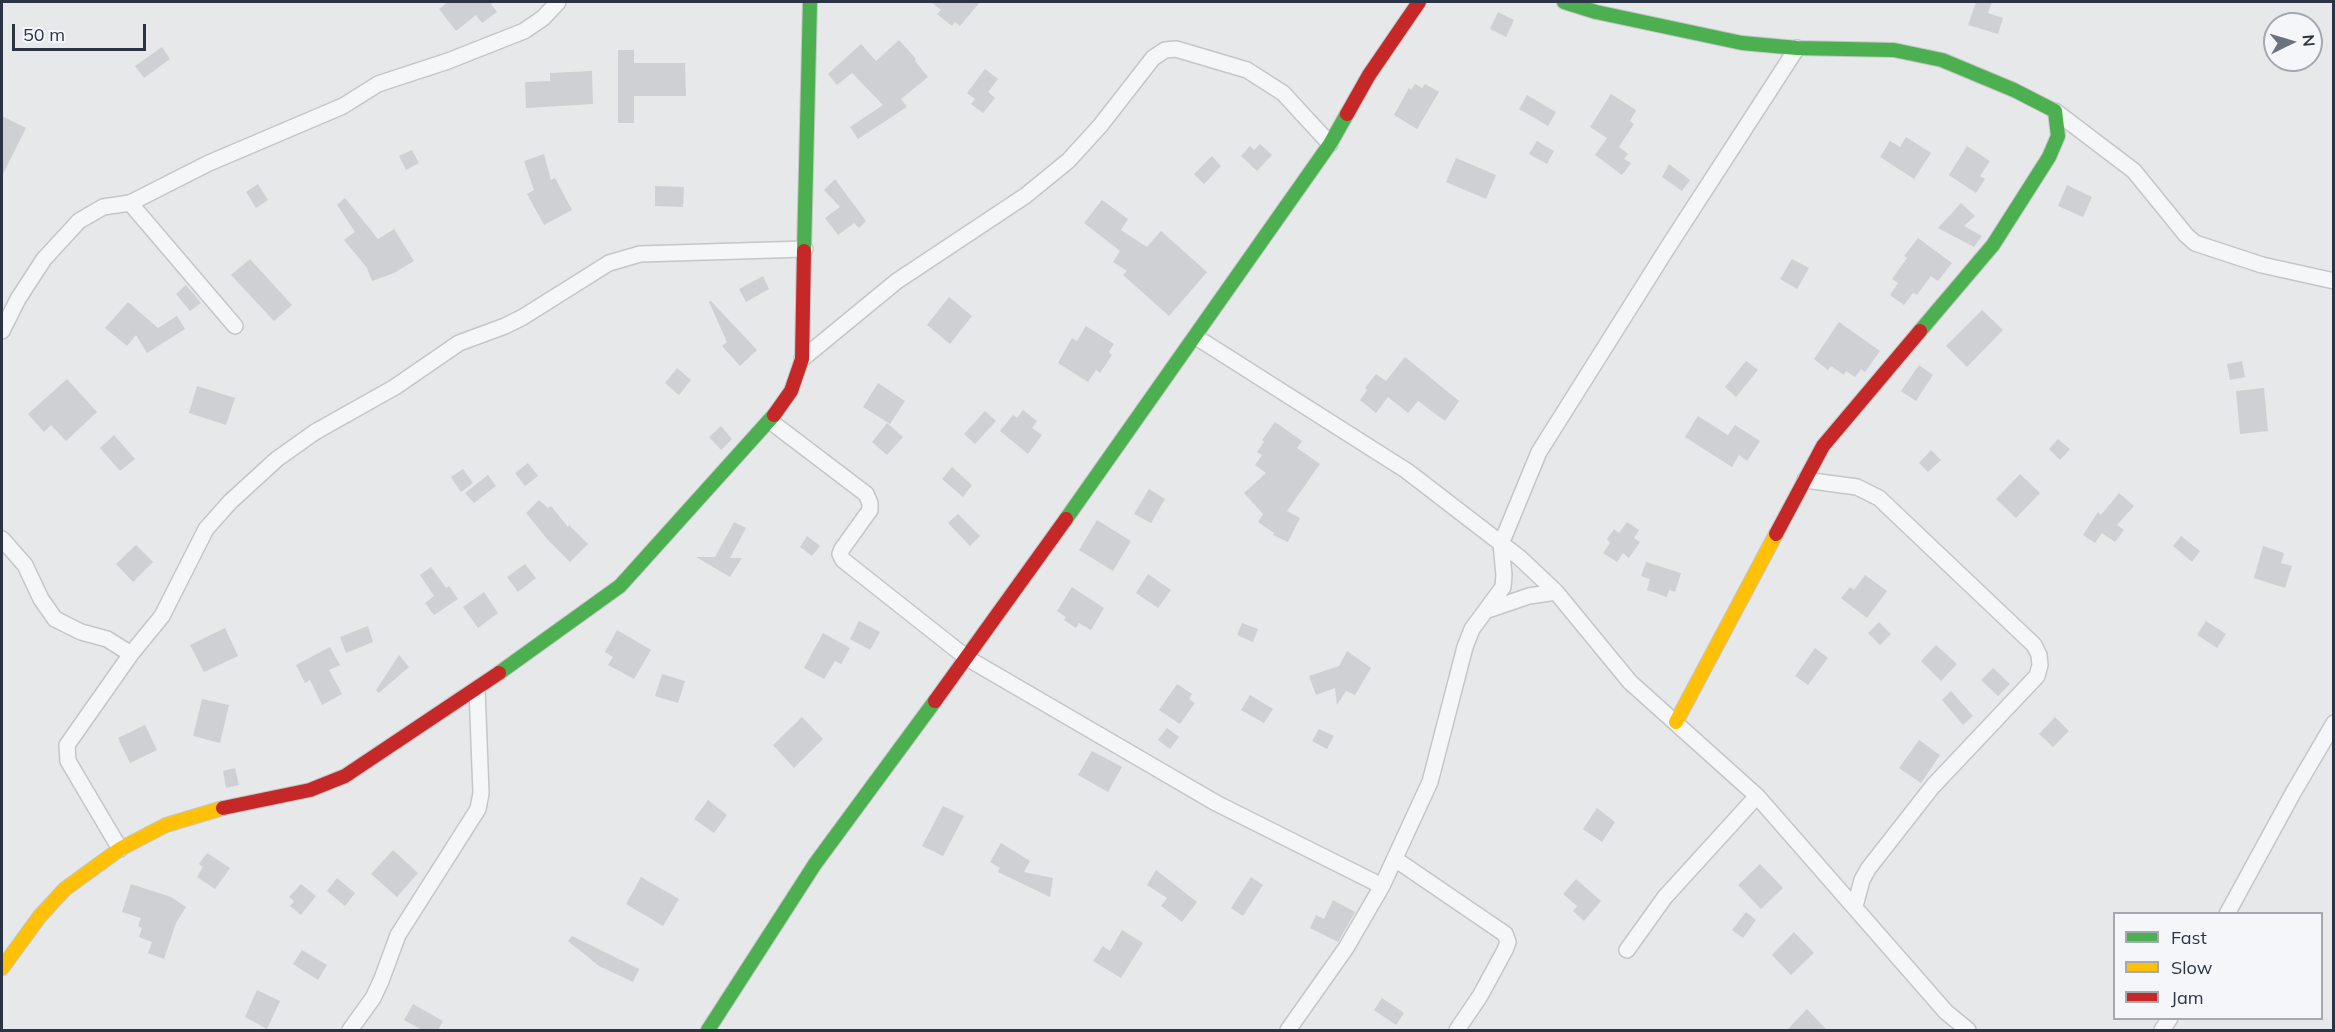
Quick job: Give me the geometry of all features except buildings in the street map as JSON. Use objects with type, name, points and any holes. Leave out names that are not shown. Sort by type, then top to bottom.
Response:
[{"type":"street","points":[[2,331],[18,299],[44,259],[79,221],[103,207],[130,202],[209,163],[343,106],[378,84],[448,61],[524,31],[543,18],[558,2]]},
{"type":"street","points":[[2,968],[40,916],[65,889],[120,849],[166,825],[210,811],[310,790],[345,776],[477,689],[620,586],[770,421],[791,390],[802,359],[810,2]]},
{"type":"street","points":[[708,1030],[815,864],[967,658],[1196,337],[1330,144],[1369,75],[1419,2]]},
{"type":"street","points":[[1564,2],[1596,12],[1742,43],[1797,48],[1894,50],[1942,60],[2014,90],[2055,111],[2134,171],[2195,243],[2262,265],[2334,281]]},
{"type":"street","points":[[1288,1030],[1346,948],[1382,886],[1430,782],[1465,647],[1472,629],[1503,587],[1502,544],[1539,452],[1797,48]]},
{"type":"street","points":[[802,359],[897,281],[1025,196],[1068,160],[1100,126],[1153,58],[1165,50],[1176,49],[1247,70],[1283,93],[1330,144]]},
{"type":"street","points":[[1676,722],[1823,446],[1993,245],[2049,157],[2058,136],[2055,111]]},
{"type":"street","points":[[130,202],[235,326]]},
{"type":"street","points":[[120,849],[68,761],[67,745],[131,654],[162,616],[206,529],[247,486],[278,459],[315,432],[395,387],[459,343],[514,321],[609,263],[640,254],[805,249]]},
{"type":"street","points":[[1196,337],[1407,471],[1502,544],[1556,592],[1630,682],[1757,796],[1946,1012],[1968,1030]]},
{"type":"street","points":[[770,421],[866,494],[870,510],[842,549],[840,554],[843,560],[967,658],[1216,802],[1382,886]]},
{"type":"street","points":[[1805,480],[1857,487],[1879,498],[2034,645],[2039,655],[2040,665],[2037,676],[1933,786],[1868,869],[1862,880],[1855,906]]},
{"type":"street","points":[[2,539],[25,565],[40,598],[55,619],[81,632],[107,639],[131,654]]},
{"type":"street","points":[[1488,610],[1529,596],[1556,592]]},
{"type":"street","points":[[350,1030],[377,989],[398,935],[478,808],[481,793],[477,689]]},
{"type":"street","points":[[2228,912],[2334,723]]},
{"type":"street","points":[[1627,950],[1665,897],[1757,796]]},
{"type":"street","points":[[1395,859],[1505,934],[1508,942],[1480,996],[1457,1030]]},
{"type":"traffic: fast","points":[[804,251],[810,2]]},
{"type":"traffic: fast","points":[[1564,2],[1596,12],[1742,43],[1797,48],[1894,50],[1942,60],[2014,90],[2055,111],[2058,136],[2049,157],[1993,245],[1920,331]]},
{"type":"traffic: fast","points":[[1066,519],[1330,144],[1347,114]]},
{"type":"traffic: fast","points":[[499,673],[620,586],[774,415]]},
{"type":"traffic: fast","points":[[708,1030],[815,864],[935,701]]},
{"type":"traffic: slow","points":[[1676,722],[1776,534]]},
{"type":"traffic: slow","points":[[2,968],[40,916],[65,889],[120,849],[166,825],[223,808]]},
{"type":"traffic: jam","points":[[1347,114],[1369,75],[1419,2]]},
{"type":"traffic: jam","points":[[774,415],[791,391],[802,359],[804,251]]},
{"type":"traffic: jam","points":[[1776,534],[1823,446],[1920,331]]},
{"type":"traffic: jam","points":[[935,701],[1066,519]]},
{"type":"traffic: jam","points":[[223,808],[310,790],[345,776],[499,673]]}]
